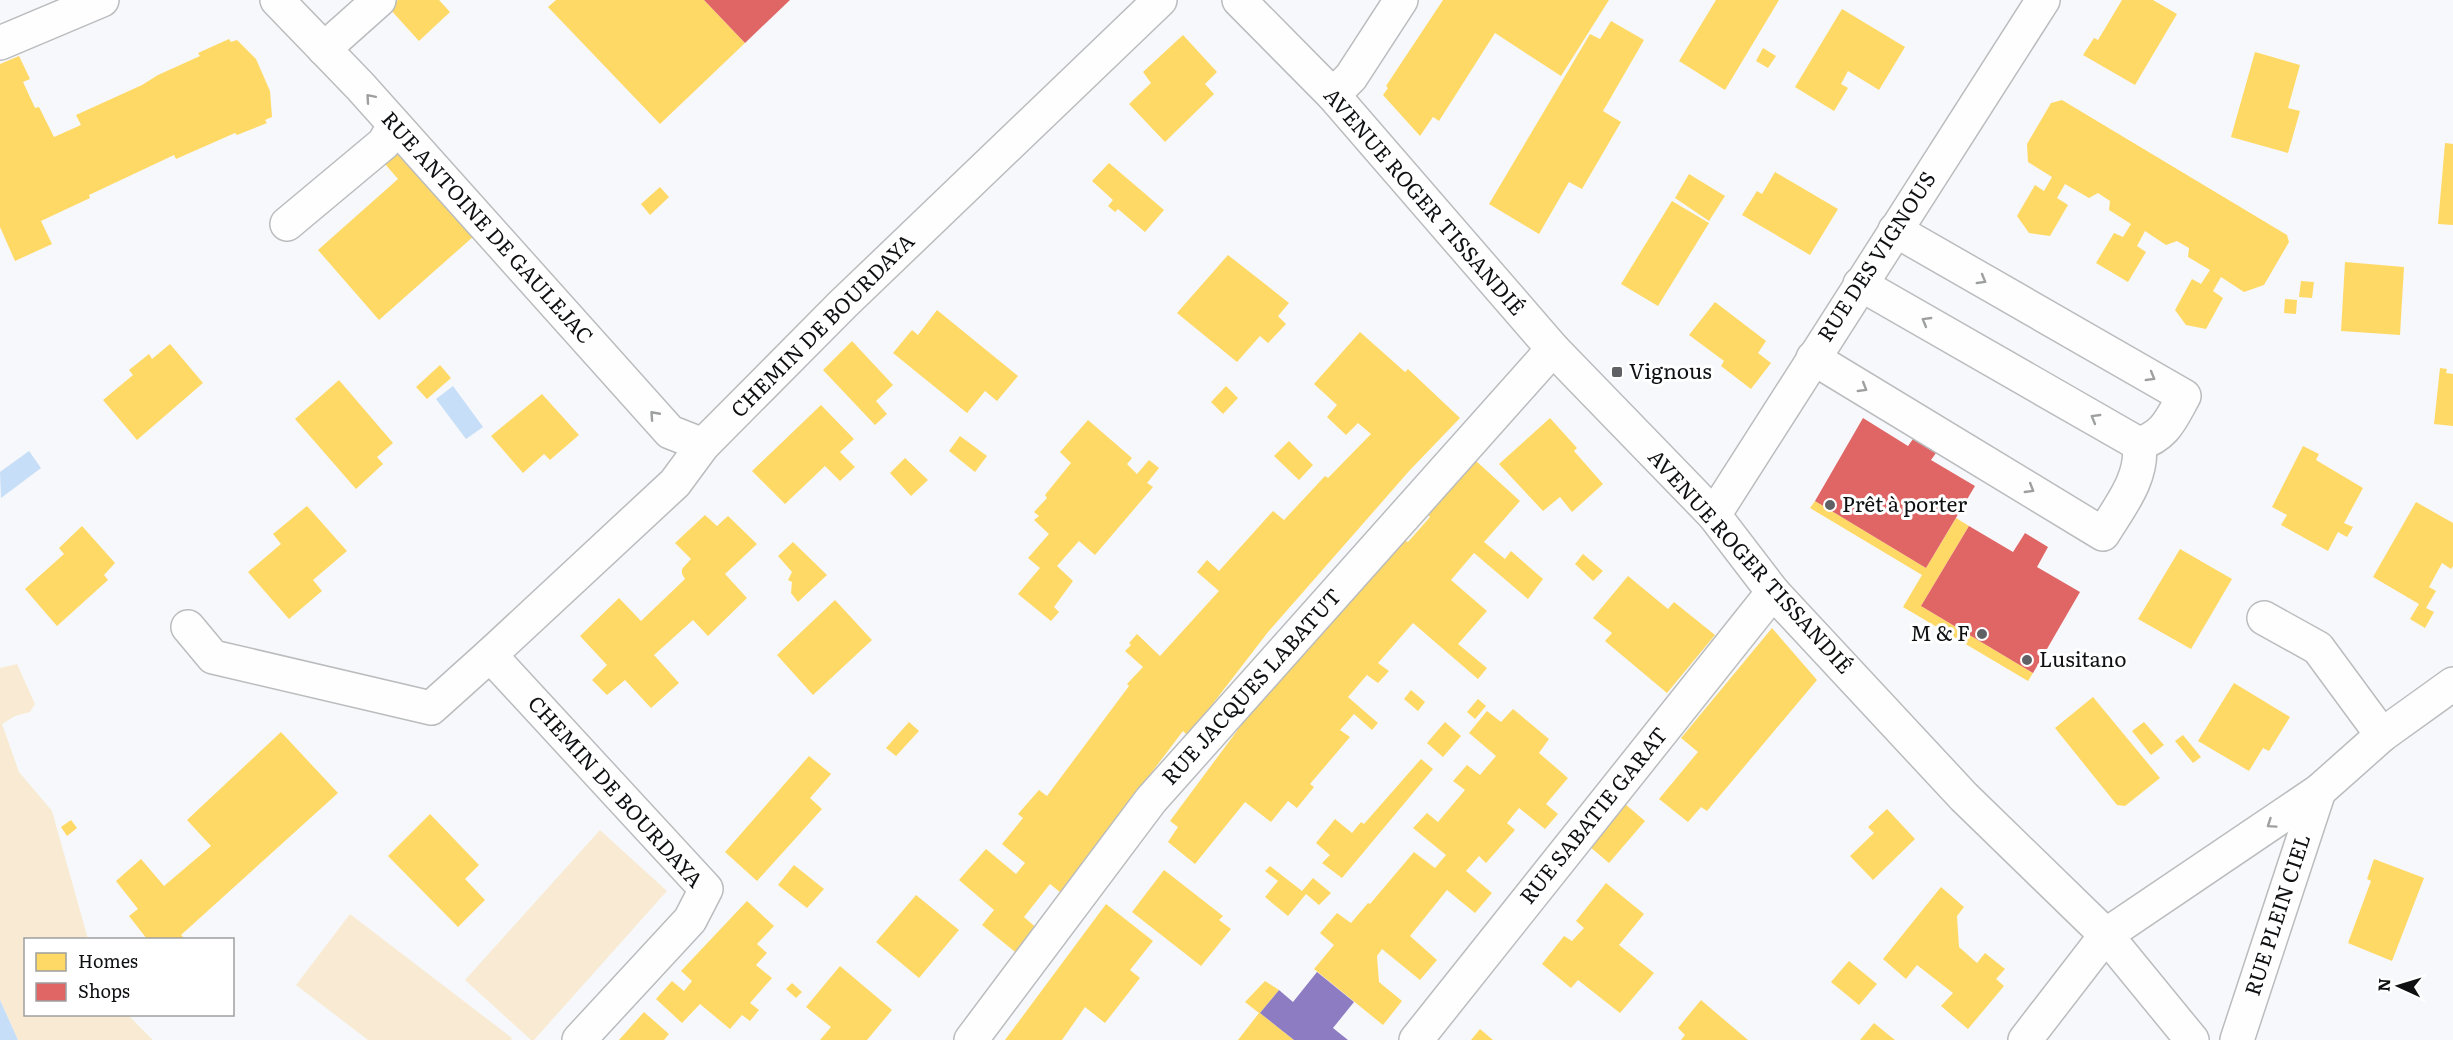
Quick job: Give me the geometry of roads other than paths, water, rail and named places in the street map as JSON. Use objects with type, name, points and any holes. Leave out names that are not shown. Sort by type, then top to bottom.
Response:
[{"type":"street","points":[[0,43],[102,0]]},
{"type":"street","name":"RUE ANTOINE DE GAULEJAC","points":[[277,0],[394,125],[670,432],[703,445]]},
{"type":"street","points":[[324,49],[379,0]]},
{"type":"street","name":"CHEMIN DE BOURDAYA","points":[[188,627],[213,657],[431,708],[675,483],[703,445],[843,304],[1160,0]]},
{"type":"street","name":"AVENUE ROGER TISSANDIÉ","points":[[1239,0],[1333,95],[1553,350],[1713,515],[1773,592],[1964,797],[2106,934],[2192,1040]]},
{"type":"street","points":[[1333,95],[1351,77],[1401,0]]},
{"type":"street","name":"RUE DES VIGNOUS","points":[[1713,515],[2043,0]]},
{"type":"street","points":[[287,224],[384,143],[394,125]]},
{"type":"street","points":[[1860,284],[2139,444],[2156,439],[2166,428],[2184,396],[1895,230]]},
{"type":"street","name":"RUE JACQUES LABATUT","points":[[971,1040],[1151,800],[1553,350]]},
{"type":"street","points":[[1813,358],[2103,534],[2137,475],[2142,459],[2139,444]]},
{"type":"street","name":"RUE SABATIE GARAT","points":[[1416,1040],[1773,592]]},
{"type":"street","points":[[2264,618],[2318,648],[2382,735]]},
{"type":"street","name":"CHEMIN DE BOURDAYA","points":[[490,655],[706,889],[690,920],[579,1040]]},
{"type":"street","name":"RUE PLEIN CIEL","points":[[2025,1040],[2106,934],[2319,791],[2382,735],[2453,684]]},
{"type":"street","name":"RUE PLEIN CIEL","points":[[2237,1040],[2319,791]]},
{"type":"water","points":[[453,386],[483,427],[466,439],[436,399]]},
{"type":"water","points":[[29,451],[41,468],[1,498],[0,472]]},
{"type":"water","points":[[0,1000],[18,1040],[0,1040]]},
{"type":"place","name":"Vignous","points":[[1617,372]]},
{"type":"place","name":"Prêt à porter","points":[[1830,505]]},
{"type":"place","name":"M & F","points":[[1982,634]]},
{"type":"place","name":"Lusitano","points":[[2027,660]]}]
